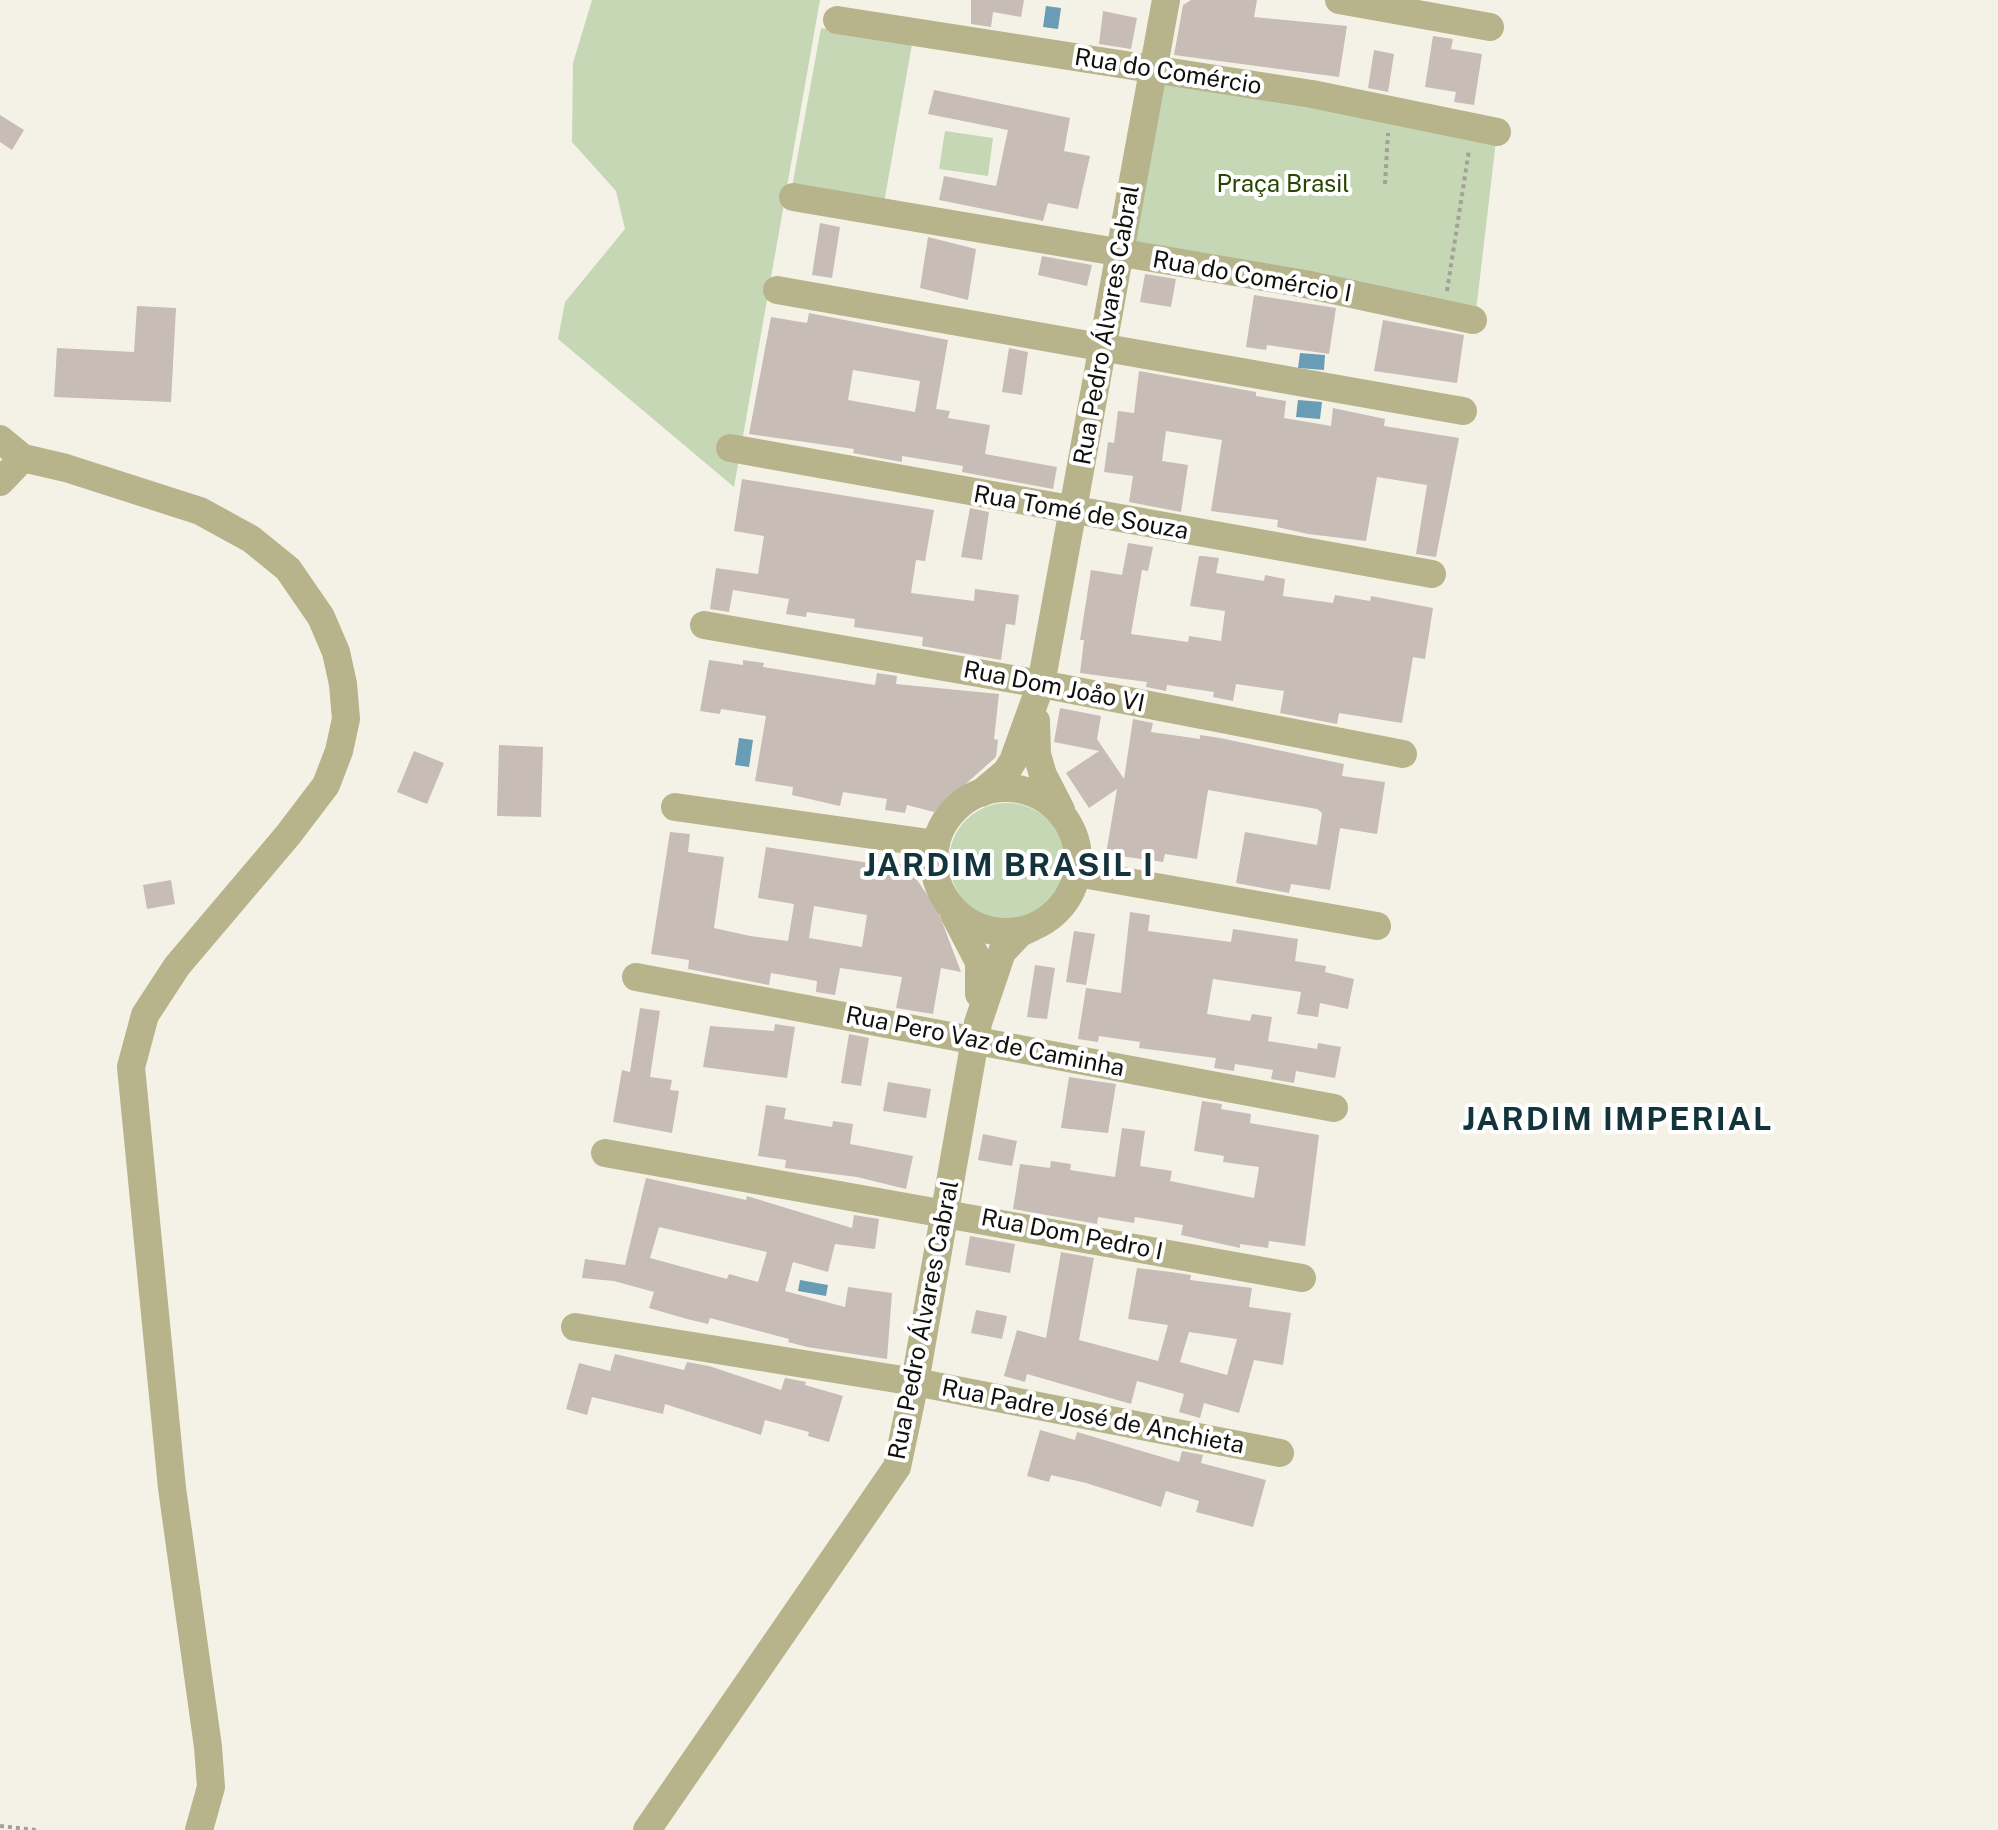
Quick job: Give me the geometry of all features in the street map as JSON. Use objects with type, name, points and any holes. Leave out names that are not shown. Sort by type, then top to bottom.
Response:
[{"type":"street","name":"Rua Pedro Álvares Cabral","points":[[1067,821],[1048,789],[1037,754],[1039,691],[1166,0]]},
{"type":"street","points":[[1339,0],[1490,27]]},
{"type":"street","name":"Rua do Comércio","points":[[837,20],[1154,69],[1390,110],[1485,130]]},
{"type":"street","name":"Rua do Comércio I","points":[[793,197],[1305,284],[1473,320]]},
{"type":"street","points":[[777,290],[1463,411]]},
{"type":"street","points":[[0,439],[23,458],[66,468],[200,511],[251,539],[288,569],[321,617],[336,652],[343,684],[346,719],[339,751],[326,785],[288,835],[177,966],[145,1015],[131,1067],[172,1488],[208,1747],[211,1787],[199,1830]]},
{"type":"street","name":"Rua Tomé de Souza","points":[[730,448],[1432,574]]},
{"type":"street","points":[[0,482],[23,458]]},
{"type":"street","name":"Rua Dom Joåo VI","points":[[704,625],[1039,691],[1403,754]]},
{"type":"street","name":"Rua Pedro Álvares Cabral","points":[[981,793],[1013,761],[1039,691]]},
{"type":"street","points":[[997,789],[1027,791],[1055,806],[1067,821],[1078,847],[1077,873],[1064,904],[1031,928],[1004,933],[982,929],[962,918],[946,900],[936,878],[936,844],[953,812],[981,793],[997,789]]},
{"type":"street","points":[[675,807],[936,844]]},
{"type":"street","points":[[1077,873],[1377,926]]},
{"type":"street","name":"Rua Pedro Álvares Cabral","points":[[647,1830],[892,1477],[900,1457],[976,1031],[979,962],[946,900]]},
{"type":"street","name":"Rua Pedro Álvares Cabral","points":[[976,1031],[1002,952],[1020,933],[1031,928]]},
{"type":"street","name":"Rua Pero Vaz de Caminha","points":[[636,977],[976,1031],[1334,1108]]},
{"type":"street","name":"Rua Dom Pedro I","points":[[605,1153],[1302,1278]]},
{"type":"street","name":"Rua Padre José de Anchieta","points":[[575,1327],[915,1382],[1280,1453]]},
{"type":"path","points":[[1385,184],[1390,110]]},
{"type":"path","points":[[1443,313],[1485,130]]},
{"type":"path","points":[[0,1826],[36,1830]]},
{"type":"green space","points":[[592,0],[820,0],[734,487],[558,339],[565,302],[625,229],[616,191],[572,142],[573,63]]},
{"type":"green space","points":[[821,28],[912,44],[884,203],[792,187]]},
{"type":"green space","name":"Praça Brasil","points":[[1160,75],[1496,141],[1476,311],[1132,250]]},
{"type":"green space","points":[[945,131],[993,138],[988,176],[939,169]]},
{"type":"green space","points":[[1007,803],[1029,807],[1048,820],[1061,839],[1065,861],[1061,883],[1048,902],[1029,915],[1007,919],[985,915],[966,902],[953,883],[949,861],[953,839],[966,820],[985,807]]},
{"type":"water","points":[[1046,6],[1061,8],[1058,29],[1043,27]]},
{"type":"water","points":[[1300,353],[1325,355],[1324,370],[1298,368]]},
{"type":"water","points":[[1298,400],[1322,402],[1320,419],[1296,417]]},
{"type":"water","points":[[739,738],[753,740],[749,767],[735,765]]},
{"type":"water","points":[[800,1280],[828,1285],[826,1296],[798,1291]]},
{"type":"building","points":[[971,0],[1024,0],[1021,17],[993,12],[991,27],[971,24]]},
{"type":"building","points":[[1191,0],[1257,0],[1254,17],[1347,26],[1339,77],[1174,55],[1183,5]]},
{"type":"building","points":[[1103,11],[1137,18],[1131,49],[1099,44]]},
{"type":"building","points":[[1433,36],[1453,39],[1451,49],[1482,54],[1474,105],[1454,102],[1456,92],[1425,87]]},
{"type":"building","points":[[1374,50],[1394,54],[1388,92],[1368,88]]},
{"type":"building","points":[[934,90],[1070,118],[1064,151],[1090,156],[1078,209],[1048,203],[1043,221],[939,200],[944,176],[996,186],[1008,130],[928,114]]},
{"type":"building","points":[[0,115],[24,130],[12,150],[0,142]]},
{"type":"building","points":[[820,223],[840,227],[832,278],[812,275]]},
{"type":"building","points":[[928,237],[976,249],[968,300],[920,288]]},
{"type":"building","points":[[1042,256],[1092,265],[1087,286],[1038,275]]},
{"type":"building","points":[[1145,274],[1176,279],[1171,307],[1140,302]]},
{"type":"building","points":[[1254,295],[1336,308],[1329,354],[1267,345],[1266,350],[1246,347]]},
{"type":"building","points":[[137,306],[176,308],[171,402],[54,397],[57,348],[134,352]]},
{"type":"building","points":[[809,313],[948,340],[936,409],[950,411],[948,418],[990,425],[985,454],[1057,467],[1053,489],[962,472],[963,466],[902,456],[902,462],[853,453],[854,449],[749,434],[771,317],[807,323]],"holes":[[[853,370],[920,381],[915,412],[848,400]]]},
{"type":"building","points":[[1383,320],[1464,335],[1457,383],[1374,371]]},
{"type":"building","points":[[1009,348],[1028,352],[1022,395],[1002,392]]},
{"type":"building","points":[[1139,371],[1256,392],[1256,396],[1286,401],[1284,418],[1331,426],[1333,408],[1385,419],[1384,426],[1459,438],[1436,557],[1416,554],[1427,485],[1377,477],[1366,541],[1308,534],[1277,527],[1278,520],[1211,511],[1222,440],[1166,431],[1162,461],[1188,465],[1181,512],[1129,502],[1133,476],[1104,472],[1108,442],[1114,443],[1118,411],[1134,413]]},
{"type":"building","points":[[742,479],[934,510],[925,561],[916,560],[911,593],[974,601],[975,589],[1019,595],[1015,625],[1006,624],[1001,660],[922,646],[923,637],[854,627],[855,619],[807,612],[806,617],[786,614],[789,599],[733,590],[729,612],[710,609],[716,568],[758,574],[764,536],[734,531]]},
{"type":"building","points":[[970,508],[989,512],[982,560],[961,557]]},
{"type":"building","points":[[1128,543],[1153,547],[1148,571],[1142,570],[1131,634],[1188,642],[1189,636],[1221,641],[1225,611],[1190,606],[1199,556],[1219,558],[1216,573],[1264,581],[1265,575],[1285,579],[1283,596],[1333,603],[1335,595],[1370,601],[1371,596],[1433,608],[1425,659],[1413,657],[1402,723],[1339,713],[1337,724],[1280,713],[1284,691],[1236,684],[1233,701],[1213,697],[1214,692],[1167,685],[1166,691],[1146,687],[1147,682],[1080,673],[1084,640],[1080,640],[1091,570],[1122,575]]},
{"type":"building","points":[[709,660],[743,665],[743,660],[764,663],[763,667],[875,685],[877,673],[897,676],[896,684],[999,694],[994,739],[998,740],[996,757],[934,812],[907,805],[905,813],[885,810],[887,799],[843,792],[840,806],[792,795],[793,787],[755,781],[766,716],[721,709],[720,714],[700,711]]},
{"type":"building","points":[[1060,708],[1101,716],[1097,739],[1124,779],[1133,719],[1153,723],[1151,732],[1200,739],[1200,735],[1220,738],[1344,764],[1342,776],[1385,782],[1377,834],[1340,828],[1330,890],[1291,884],[1289,893],[1236,883],[1245,832],[1317,845],[1322,813],[1317,809],[1208,790],[1197,859],[1165,854],[1163,862],[1106,854],[1117,789],[1089,808],[1066,773],[1099,751],[1054,742]]},
{"type":"building","points":[[499,745],[543,747],[541,817],[497,816]]},
{"type":"building","points":[[414,751],[444,763],[427,804],[397,792]]},
{"type":"building","points":[[670,832],[690,834],[688,852],[724,857],[714,928],[750,936],[788,941],[794,904],[758,898],[766,847],[876,864],[876,860],[907,865],[938,911],[961,972],[941,968],[933,1014],[896,1008],[902,977],[840,968],[835,995],[816,992],[817,981],[771,973],[769,985],[688,969],[689,960],[651,954]],"holes":[[[814,906],[867,915],[862,947],[809,938]]]},
{"type":"building","points":[[171,880],[175,904],[147,909],[143,885]]},
{"type":"building","points":[[1130,912],[1150,915],[1148,931],[1231,942],[1233,929],[1298,939],[1295,961],[1326,966],[1325,972],[1354,979],[1348,1009],[1320,1003],[1318,1017],[1297,1014],[1301,992],[1213,979],[1207,1014],[1250,1021],[1252,1014],[1272,1017],[1268,1041],[1317,1049],[1318,1043],[1341,1047],[1335,1078],[1296,1071],[1294,1083],[1271,1079],[1273,1070],[1235,1064],[1234,1071],[1214,1068],[1216,1058],[1139,1048],[1140,1042],[1099,1036],[1098,1042],[1078,1039],[1086,988],[1121,993]]},
{"type":"building","points":[[1074,931],[1095,934],[1086,985],[1066,982]]},
{"type":"building","points":[[1035,965],[1055,968],[1047,1019],[1027,1017]]},
{"type":"building","points":[[640,1008],[660,1011],[650,1077],[672,1080],[670,1090],[679,1091],[672,1133],[613,1122],[622,1070],[630,1072]]},
{"type":"building","points":[[775,1024],[795,1027],[787,1078],[703,1067],[710,1026],[774,1031]]},
{"type":"building","points":[[849,1034],[869,1038],[861,1086],[841,1083]]},
{"type":"building","points":[[1069,1077],[1116,1084],[1108,1133],[1061,1128]]},
{"type":"building","points":[[888,1082],[931,1089],[926,1118],[883,1111]]},
{"type":"building","points":[[1202,1101],[1222,1104],[1221,1109],[1251,1114],[1250,1123],[1319,1135],[1305,1246],[1269,1241],[1268,1248],[1240,1244],[1240,1248],[1181,1235],[1183,1225],[1135,1217],[1134,1223],[1098,1217],[1097,1224],[1013,1209],[1020,1164],[1050,1168],[1051,1161],[1071,1164],[1070,1170],[1115,1177],[1122,1128],[1145,1131],[1140,1166],[1172,1171],[1170,1181],[1254,1198],[1259,1167],[1223,1162],[1224,1156],[1194,1151]]},
{"type":"building","points":[[766,1105],[786,1108],[784,1119],[832,1127],[833,1121],[853,1124],[850,1144],[913,1156],[906,1189],[857,1177],[785,1168],[786,1160],[758,1156]]},
{"type":"building","points":[[983,1134],[1017,1141],[1012,1166],[978,1160]]},
{"type":"building","points":[[646,1178],[746,1200],[747,1196],[852,1228],[854,1215],[879,1219],[875,1249],[835,1244],[828,1272],[793,1262],[785,1291],[845,1307],[848,1287],[892,1293],[887,1359],[807,1347],[788,1342],[789,1339],[710,1318],[708,1324],[687,1319],[649,1308],[654,1292],[614,1281],[582,1278],[585,1259],[625,1265]],"holes":[[[659,1227],[767,1252],[758,1282],[729,1274],[727,1279],[650,1258]]]},
{"type":"building","points":[[970,1236],[1015,1244],[1010,1273],[965,1265]]},
{"type":"building","points":[[1061,1252],[1094,1258],[1079,1340],[1158,1361],[1168,1325],[1128,1319],[1137,1268],[1191,1275],[1190,1280],[1252,1288],[1249,1307],[1291,1313],[1283,1365],[1254,1360],[1239,1413],[1204,1403],[1200,1418],[1179,1412],[1184,1394],[1137,1381],[1131,1404],[1027,1374],[1025,1382],[1004,1376],[1017,1330],[1046,1338]],"holes":[[[1189,1332],[1237,1339],[1227,1375],[1180,1362]]]},
{"type":"building","points":[[976,1310],[1007,1316],[1002,1339],[971,1333]]},
{"type":"building","points":[[615,1354],[684,1370],[687,1362],[709,1366],[781,1390],[785,1378],[806,1382],[805,1385],[843,1396],[829,1442],[808,1436],[809,1432],[765,1420],[761,1435],[665,1404],[663,1414],[592,1397],[587,1415],[566,1409],[579,1363],[610,1371]]},
{"type":"building","points":[[1040,1430],[1075,1440],[1077,1432],[1179,1462],[1182,1451],[1203,1455],[1201,1463],[1266,1480],[1253,1527],[1196,1512],[1199,1501],[1166,1491],[1161,1507],[1086,1483],[1051,1475],[1049,1482],[1027,1476]]},
{"type":"district","name":"JARDIM BRASIL I","points":[[1009,866]]},
{"type":"district","name":"JARDIM IMPERIAL","points":[[1618,1120]]}]
